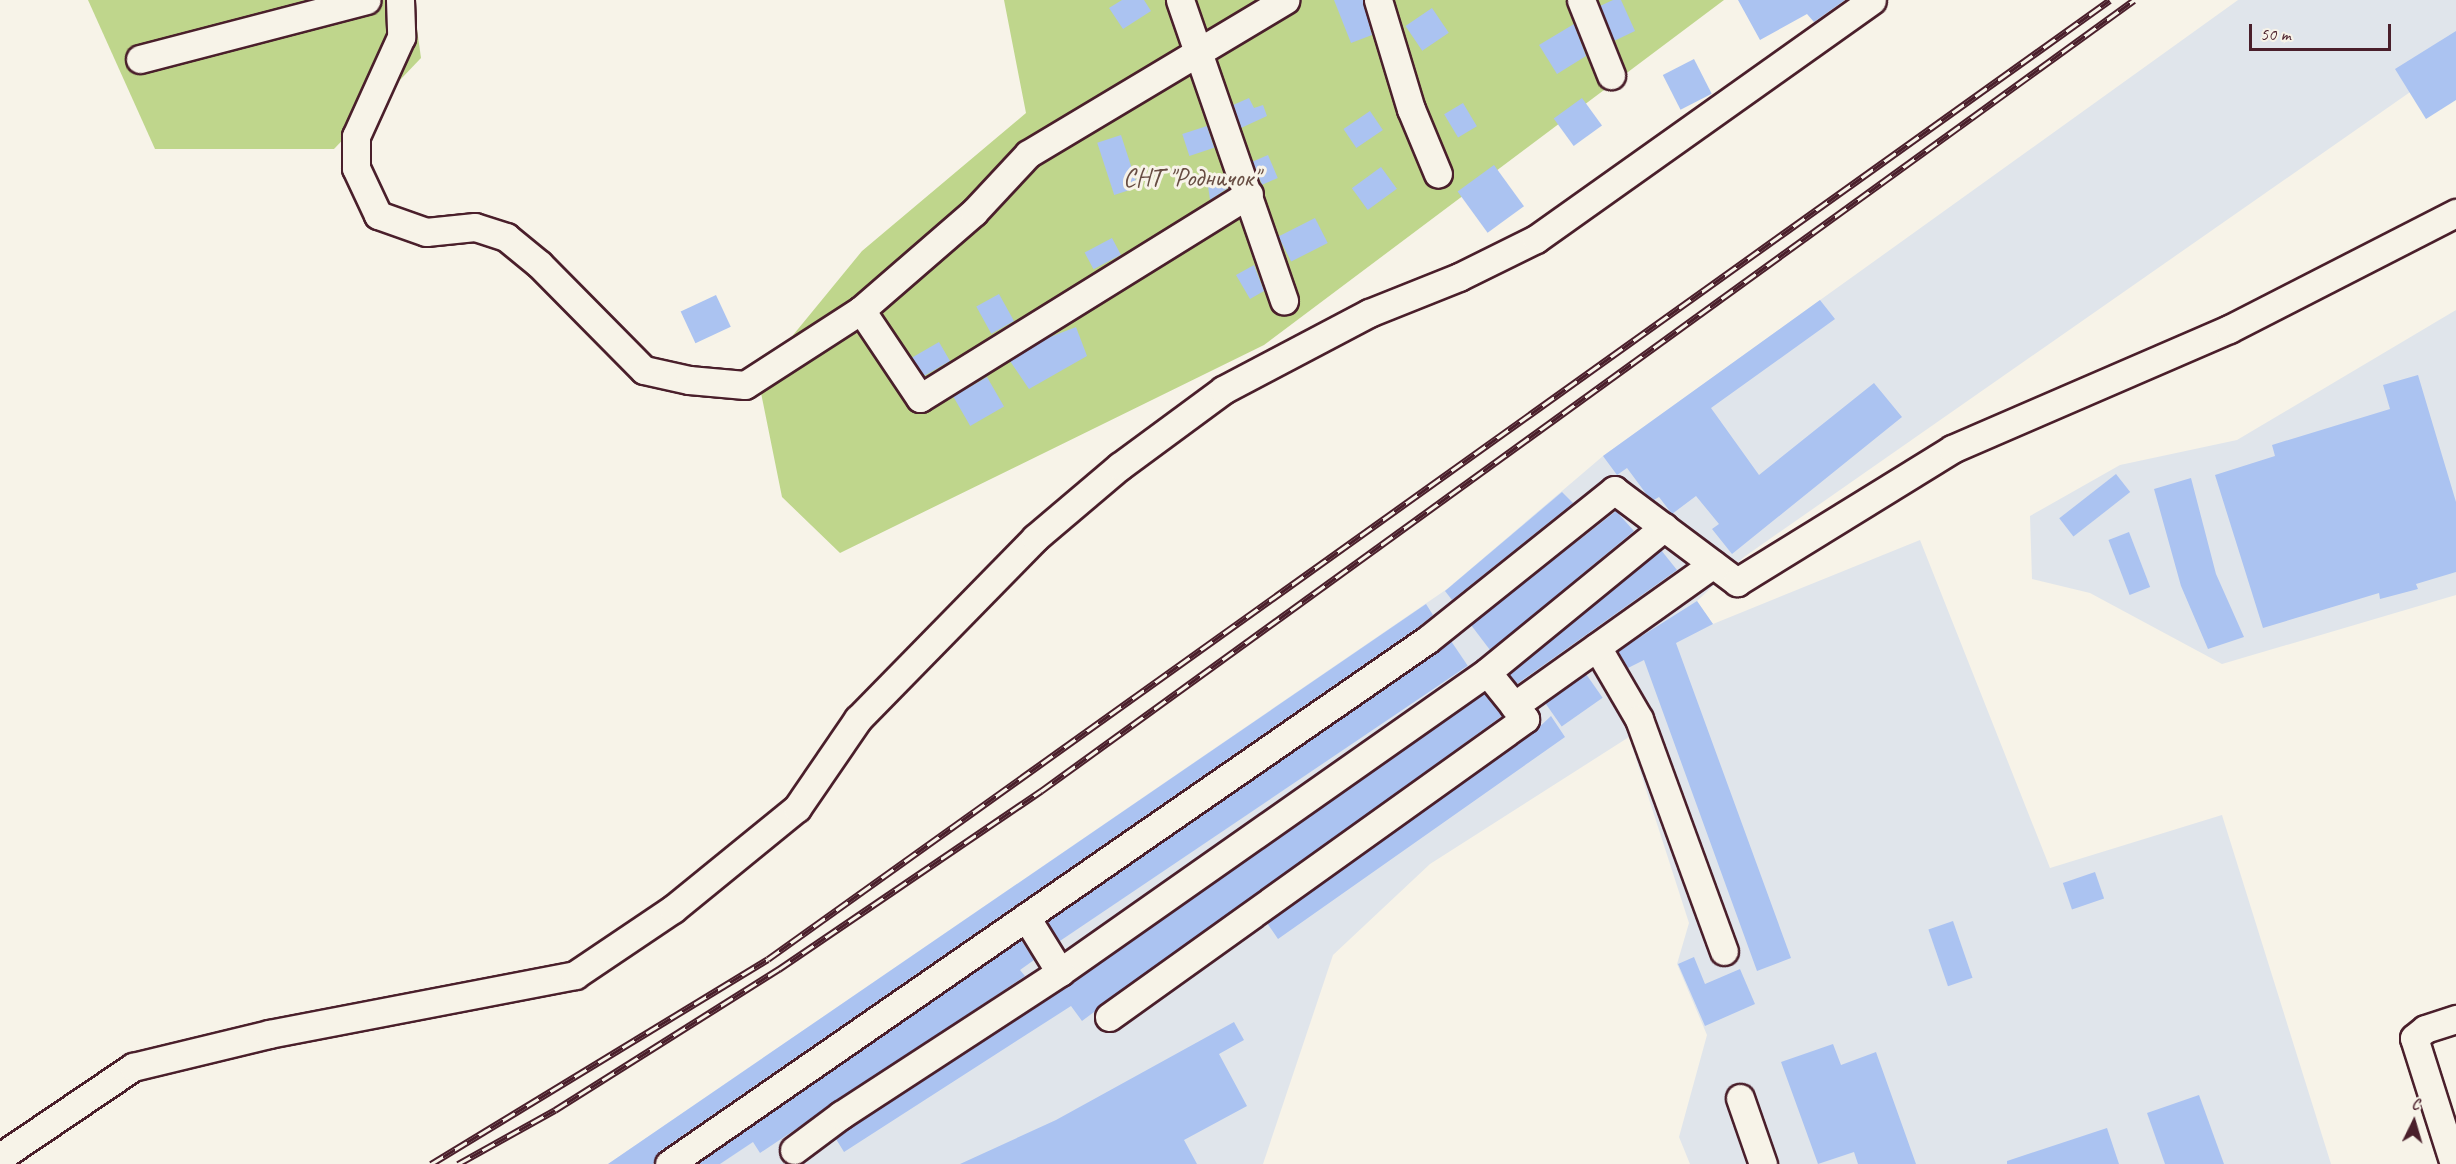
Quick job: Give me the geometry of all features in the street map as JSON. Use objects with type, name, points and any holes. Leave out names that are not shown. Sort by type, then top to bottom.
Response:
[{"type":"street","points":[[140,59],[366,0]]},
{"type":"street","points":[[400,0],[401,37],[356,136],[356,168],[378,215],[426,232],[475,227],[506,237],[539,264],[644,370],[689,380],[745,385],[861,310],[974,212],[1028,154],[1199,54],[1285,0]]},
{"type":"street","points":[[1180,0],[1249,194],[1284,301]]},
{"type":"street","points":[[1378,0],[1411,109],[1438,174]]},
{"type":"street","points":[[1581,0],[1611,75]]},
{"type":"street","points":[[0,1156],[133,1067],[269,1034],[575,975],[673,909],[797,808],[858,720],[1035,538],[1120,466],[1223,390],[1370,313],[1460,277],[1536,240],[1872,0]]},
{"type":"street","points":[[861,310],[920,398],[1249,194]]},
{"type":"street","points":[[669,1164],[1427,640],[1614,490],[1737,582],[1952,449],[2229,329],[2456,213]]},
{"type":"street","points":[[794,1150],[841,1115],[1060,972],[1487,672],[1664,527]]},
{"type":"street","points":[[1514,706],[1713,564]]},
{"type":"street","points":[[1597,647],[1639,719],[1724,951]]},
{"type":"street","points":[[1109,1017],[1525,719],[1487,672]]},
{"type":"street","points":[[1026,917],[1060,972]]},
{"type":"street","points":[[2454,1164],[2414,1038],[2425,1029],[2456,1019]]},
{"type":"street","points":[[1740,1098],[1763,1164]]},
{"type":"shaded area","points":[[2238,0],[2456,0],[2456,60],[1744,557],[1697,601],[1713,624],[1920,540],[2050,868],[2222,815],[2331,1164],[1690,1164],[1679,1137],[1707,1035],[1677,964],[1689,923],[1629,737],[1430,864],[1333,955],[1263,1164],[608,1164],[1447,589],[1603,456]]},
{"type":"shaded area","points":[[2456,310],[2456,595],[2222,664],[2090,593],[2032,579],[2030,516],[2120,465],[2237,440]]},
{"type":"green space","points":[[88,0],[413,0],[421,58],[334,149],[155,149]]},
{"type":"green space","name":"СНТ \"Родничок\"","points":[[1004,0],[1724,0],[1264,345],[840,553],[782,497],[758,378],[862,251],[1026,113]]},
{"type":"building","points":[[1122,0],[1144,0],[1151,11],[1123,29],[1109,8]]},
{"type":"building","points":[[1334,0],[1363,0],[1372,35],[1351,43]]},
{"type":"building","points":[[1613,0],[1621,0],[1635,31],[1614,41],[1600,6]]},
{"type":"building","points":[[1738,0],[1845,0],[1814,22],[1807,14],[1760,40]]},
{"type":"building","points":[[1432,8],[1449,33],[1422,51],[1405,26]]},
{"type":"building","points":[[1574,24],[1586,56],[1557,74],[1539,45]]},
{"type":"building","points":[[2456,31],[2456,100],[2426,119],[2395,69]]},
{"type":"building","points":[[1694,59],[1712,94],[1681,110],[1663,75]]},
{"type":"building","points":[[1249,98],[1254,108],[1263,105],[1267,116],[1241,128],[1233,105]]},
{"type":"building","points":[[1582,98],[1602,126],[1574,146],[1554,119]]},
{"type":"building","points":[[1463,103],[1477,126],[1458,137],[1444,114]]},
{"type":"building","points":[[1370,111],[1383,130],[1356,148],[1343,129]]},
{"type":"building","points":[[1207,126],[1214,148],[1189,156],[1182,134]]},
{"type":"building","points":[[1121,135],[1138,187],[1114,195],[1097,143]]},
{"type":"building","points":[[1268,155],[1278,178],[1262,185],[1252,162]]},
{"type":"building","points":[[1494,165],[1524,206],[1488,233],[1458,191]]},
{"type":"building","points":[[1381,167],[1397,189],[1368,210],[1352,188]]},
{"type":"building","points":[[1225,178],[1228,188],[1210,200],[1208,186]]},
{"type":"building","points":[[1315,218],[1328,243],[1291,262],[1278,237]]},
{"type":"building","points":[[1112,238],[1121,255],[1094,269],[1085,253]]},
{"type":"building","points":[[1254,265],[1264,291],[1250,299],[1236,275]]},
{"type":"building","points":[[999,294],[1014,321],[991,334],[976,307]]},
{"type":"building","points":[[716,295],[731,327],[695,343],[681,311]]},
{"type":"building","points":[[1820,300],[1835,319],[1711,408],[1759,475],[1874,383],[1902,417],[1732,554],[1712,529],[1719,524],[1696,496],[1672,514],[1659,497],[1654,500],[1647,495],[1627,468],[1617,475],[1603,456]]},
{"type":"building","points":[[1076,327],[1087,356],[1029,389],[1010,361],[1045,339]]},
{"type":"building","points":[[939,342],[950,361],[923,377],[912,358]]},
{"type":"building","points":[[2418,375],[2456,502],[2456,572],[2416,584],[2418,589],[2380,599],[2379,593],[2263,628],[2215,475],[2275,456],[2272,445],[2390,409],[2383,385]]},
{"type":"building","points":[[987,377],[1004,406],[970,426],[953,397]]},
{"type":"building","points":[[2116,474],[2130,492],[2073,536],[2059,518]]},
{"type":"building","points":[[2191,478],[2216,574],[2244,637],[2208,649],[2181,586],[2154,489]]},
{"type":"building","points":[[1562,492],[1573,503],[1452,600],[1445,591]]},
{"type":"building","points":[[1616,511],[1634,531],[1490,650],[1471,625]]},
{"type":"building","points":[[2129,532],[2150,587],[2130,595],[2108,540]]},
{"type":"building","points":[[1661,550],[1677,570],[1517,684],[1509,674]]},
{"type":"building","points":[[1697,601],[1713,624],[1676,643],[1791,958],[1757,971],[1644,660],[1628,668],[1618,651]]},
{"type":"building","points":[[1426,604],[1433,615],[1418,627],[660,1151],[653,1164],[608,1164]]},
{"type":"building","points":[[1451,641],[1468,666],[1060,941],[1043,916]]},
{"type":"building","points":[[1586,674],[1603,698],[1562,726],[1545,703]]},
{"type":"building","points":[[1484,693],[1502,716],[1082,1021],[1071,1006],[844,1152],[836,1139],[850,1128],[1069,985]]},
{"type":"building","points":[[1551,716],[1565,737],[1278,939],[1267,923],[1534,732]]},
{"type":"building","points":[[2095,872],[2104,898],[2072,910],[2063,883]]},
{"type":"building","points":[[1953,921],[1973,978],[1948,986],[1928,929]]},
{"type":"building","points":[[1021,940],[1034,960],[1020,970],[1025,976],[760,1153],[753,1142],[720,1164],[697,1164]]},
{"type":"building","points":[[1694,957],[1705,984],[1740,969],[1755,1004],[1705,1026],[1678,964]]},
{"type":"building","points":[[1234,1022],[1244,1040],[1219,1054],[1247,1106],[1184,1140],[1197,1164],[960,1164],[1056,1120]]},
{"type":"building","points":[[1833,1044],[1841,1065],[1876,1052],[1916,1164],[1858,1164],[1854,1152],[1818,1164],[1781,1062]]},
{"type":"building","points":[[2199,1095],[2224,1164],[2165,1164],[2147,1113]]},
{"type":"building","points":[[2107,1128],[2119,1164],[2007,1164],[2007,1161]]},
{"type":"railway","points":[[431,1164],[768,959],[2110,0]]},
{"type":"railway","points":[[458,1164],[555,1110],[779,969],[1041,791],[2134,0]]}]
